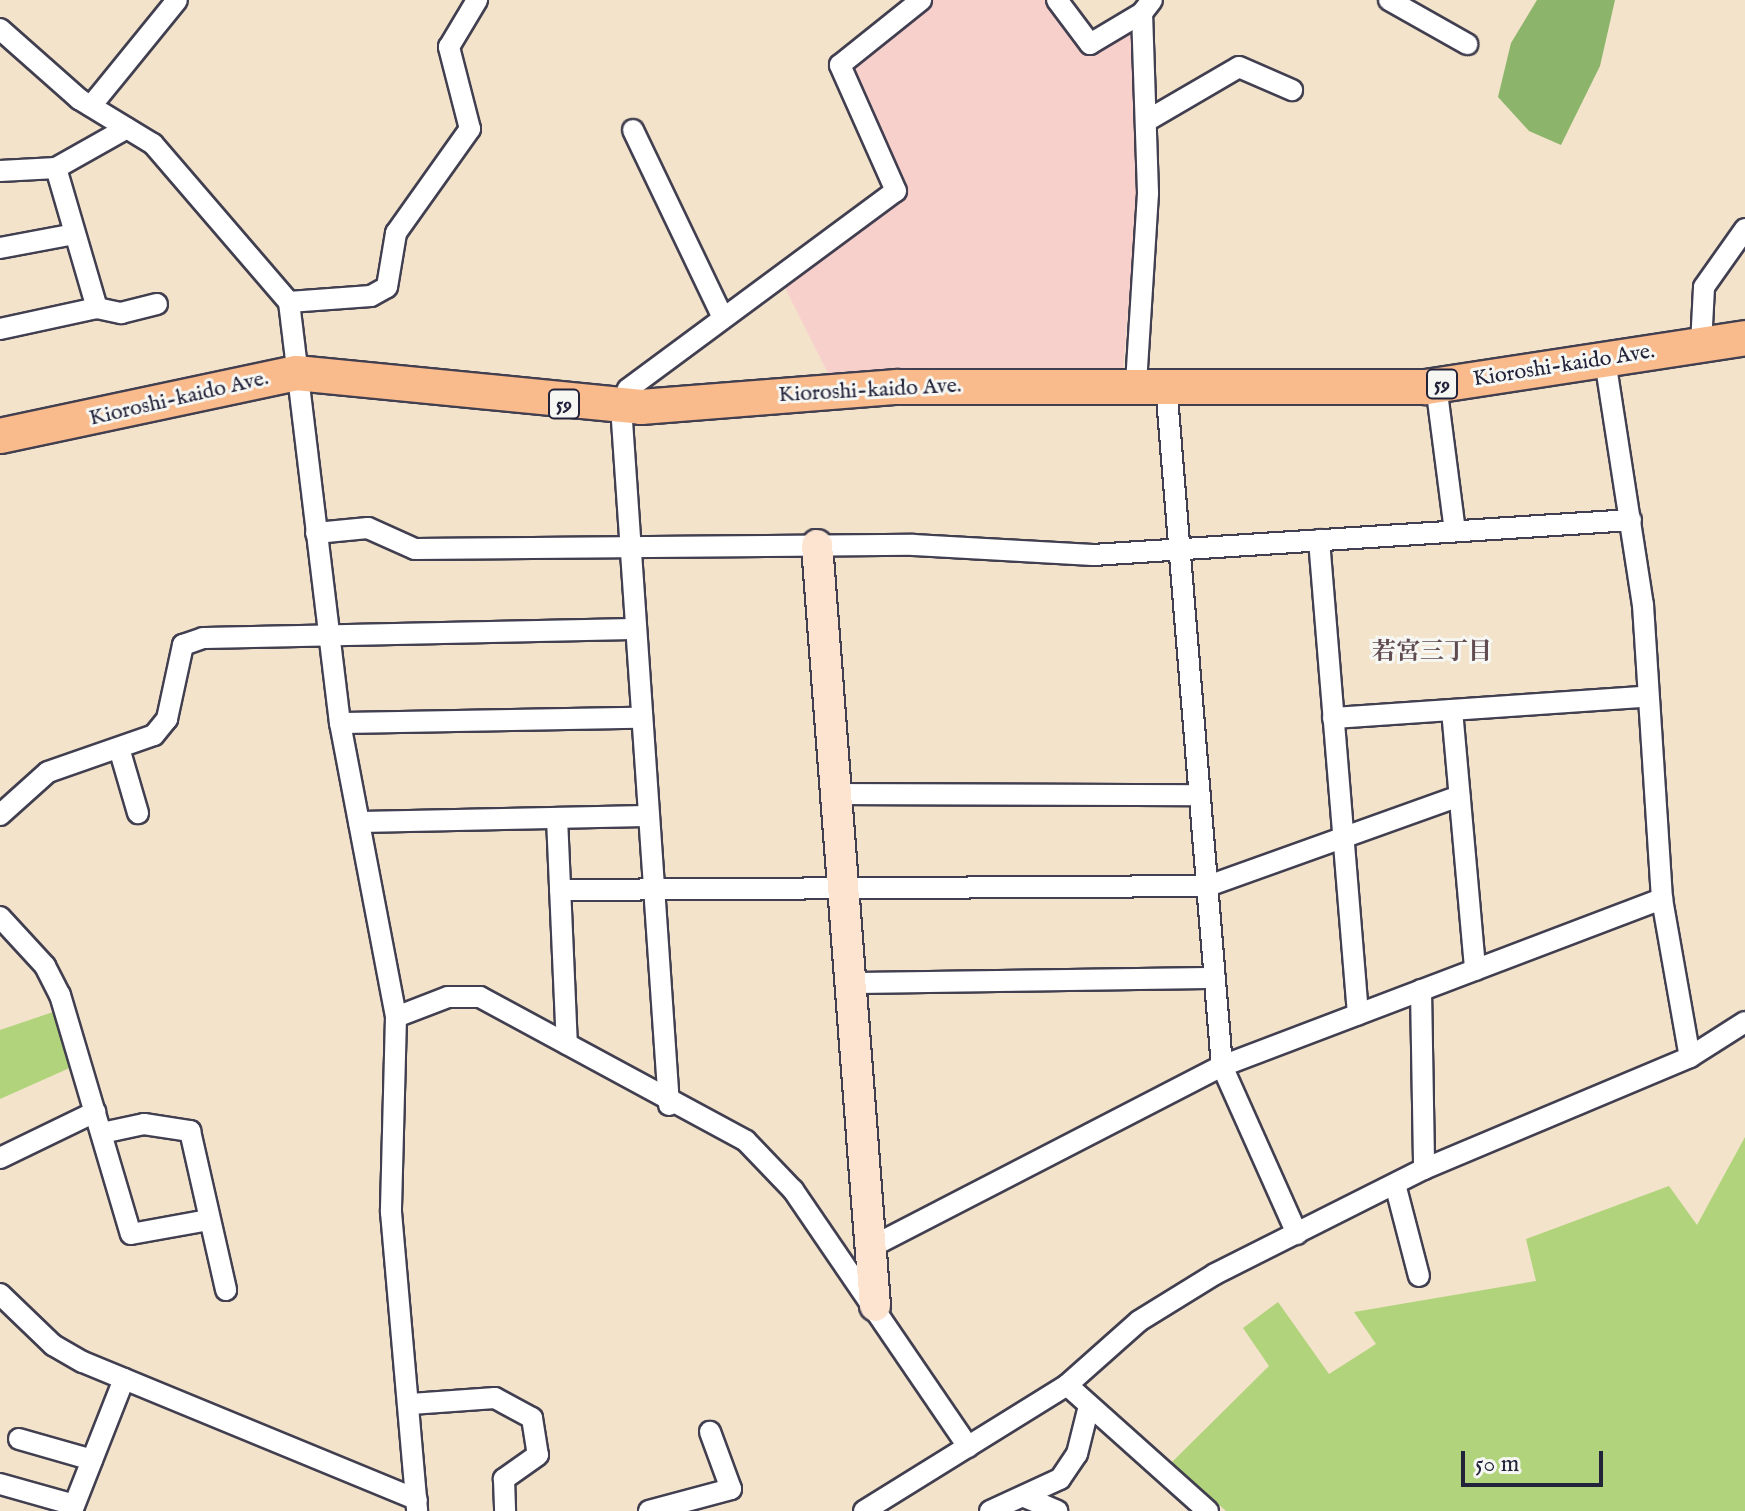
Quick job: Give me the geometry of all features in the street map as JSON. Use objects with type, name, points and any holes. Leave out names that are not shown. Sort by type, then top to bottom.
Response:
[{"type":"main road","name":"Kioroshi-kaido Ave.","points":[[0,436],[296,373],[621,407],[897,387],[1436,385],[1745,338]]},
{"type":"street","points":[[91,106],[177,0]]},
{"type":"street","points":[[289,302],[371,296],[387,287],[396,233],[470,129],[449,47],[477,0]]},
{"type":"street","points":[[669,1105],[621,407],[628,389],[896,191],[840,65],[921,0]]},
{"type":"street","points":[[1057,0],[1090,44],[1147,6]]},
{"type":"street","points":[[1389,0],[1467,44]]},
{"type":"street","points":[[1147,6],[1151,384],[1180,549],[1222,1066],[1297,1234]]},
{"type":"street","points":[[0,29],[91,106],[153,144],[289,302],[340,723],[396,1017],[391,1212],[411,1404],[417,1506],[53,1345],[0,1294]]},
{"type":"street","points":[[1148,120],[1239,67],[1292,90]]},
{"type":"street","points":[[0,171],[56,168],[127,128]]},
{"type":"street","points":[[633,130],[723,318]]},
{"type":"street","points":[[56,168],[97,308]]},
{"type":"street","points":[[1701,345],[1704,287],[1745,229]]},
{"type":"street","points":[[0,248],[75,234]]},
{"type":"street","points":[[0,329],[97,308],[121,313],[157,304]]},
{"type":"street","points":[[1605,360],[1643,605],[1645,697],[1662,899],[1690,1057]]},
{"type":"street","points":[[1436,385],[1455,531]]},
{"type":"street","points":[[316,533],[368,528],[415,549],[999,546],[1093,555],[1631,520]]},
{"type":"street","points":[[1319,540],[1358,1014]]},
{"type":"street","points":[[817,545],[875,1306]]},
{"type":"street","points":[[0,815],[48,772],[154,735],[167,719],[183,645],[327,632],[635,629]]},
{"type":"street","points":[[1333,718],[1645,697]]},
{"type":"street","points":[[1452,710],[1475,970]]},
{"type":"street","points":[[340,723],[641,718]]},
{"type":"street","points":[[119,748],[138,813]]},
{"type":"street","points":[[836,794],[1200,795]]},
{"type":"street","points":[[560,890],[654,892],[1208,886],[1459,796]]},
{"type":"street","points":[[359,822],[648,816]]},
{"type":"street","points":[[557,818],[567,1044]]},
{"type":"street","points":[[871,1247],[1222,1066],[1662,899]]},
{"type":"street","points":[[0,917],[45,966],[60,995],[131,1234],[208,1220]]},
{"type":"street","points":[[851,983],[1215,978]]},
{"type":"street","points":[[1421,990],[1424,1169]]},
{"type":"street","points":[[396,1017],[448,997],[480,997],[761,1154],[875,1306],[968,1447]]},
{"type":"street","points":[[864,1511],[1067,1385],[1139,1321],[1297,1234],[1424,1169],[1690,1057],[1745,1022]]},
{"type":"street","points":[[0,1158],[95,1112]]},
{"type":"street","points":[[102,1133],[144,1124],[190,1131],[226,1290]]},
{"type":"street","points":[[1395,1184],[1419,1276]]},
{"type":"street","points":[[0,1484],[73,1508],[124,1379]]},
{"type":"street","points":[[1067,1385],[1208,1511]]},
{"type":"street","points":[[411,1404],[495,1398],[532,1418],[538,1455],[504,1479],[505,1511]]},
{"type":"street","points":[[990,1511],[1027,1498],[1060,1479],[1077,1454],[1089,1406]]},
{"type":"street","points":[[649,1511],[731,1489],[710,1432]]},
{"type":"street","points":[[19,1439],[92,1460]]},
{"type":"street","points":[[1027,1498],[1057,1511]]},
{"type":"shaded area","points":[[930,0],[1049,0],[1086,48],[1126,29],[1134,33],[1138,194],[1123,368],[830,377],[783,284],[904,191],[849,73]]},
{"type":"green space","points":[[1537,0],[1615,0],[1600,66],[1561,145],[1529,131],[1498,97],[1511,43]]},
{"type":"green space","points":[[59,1010],[74,1066],[0,1099],[0,1030]]},
{"type":"green space","points":[[1745,1137],[1745,1511],[1226,1511],[1172,1462],[1269,1366],[1243,1328],[1278,1302],[1329,1374],[1376,1344],[1354,1312],[1536,1281],[1526,1239],[1669,1186],[1697,1225]]},
{"type":"district","name":"若宮三丁目","points":[[1432,653]]}]
